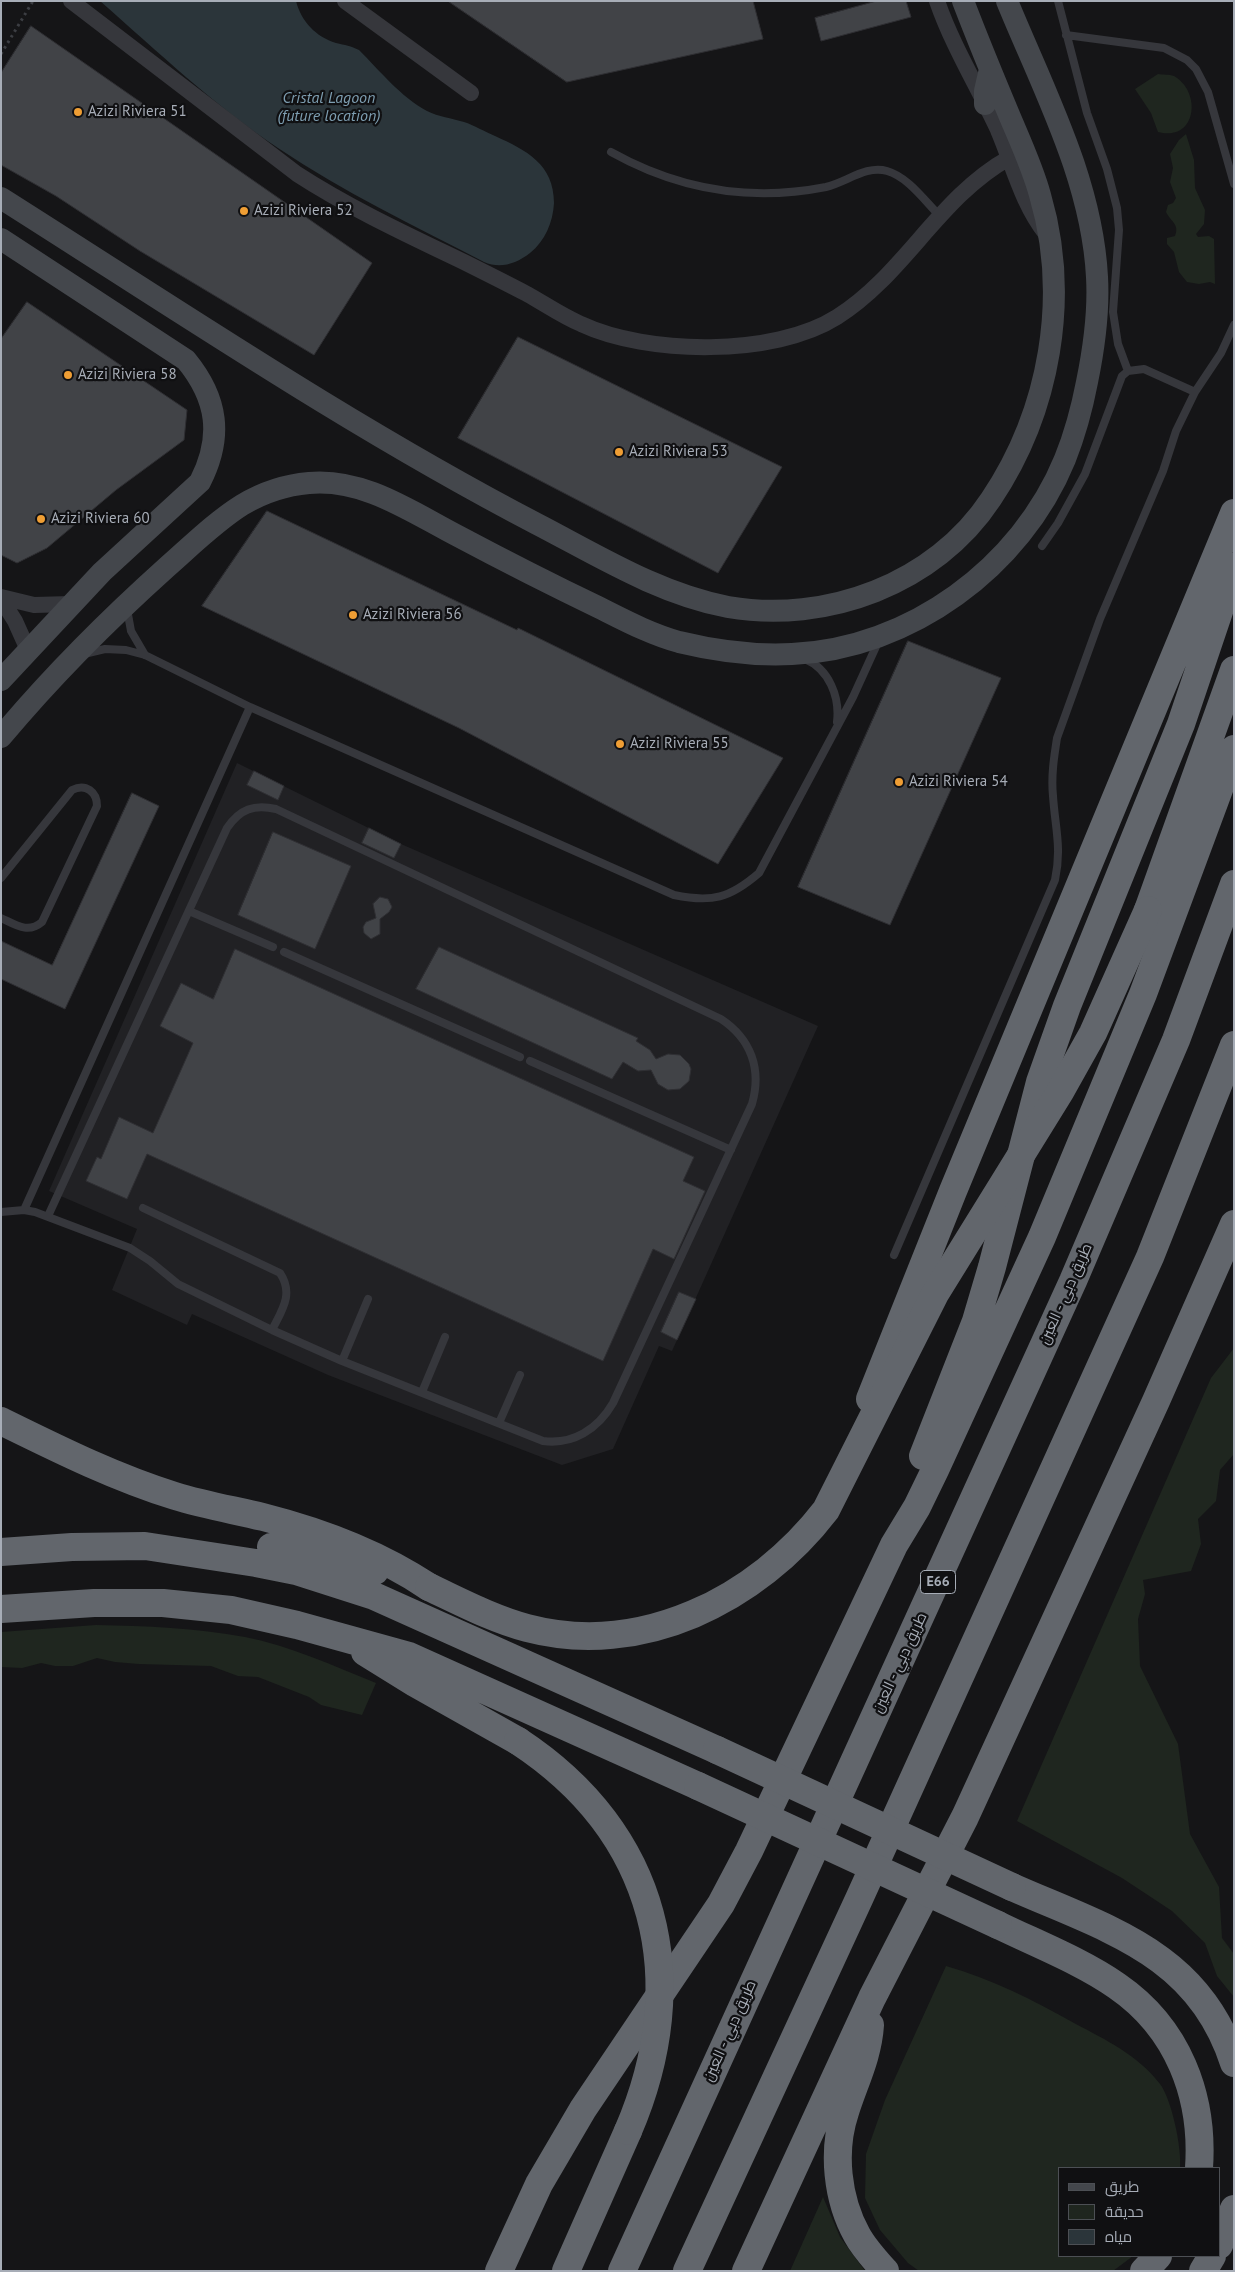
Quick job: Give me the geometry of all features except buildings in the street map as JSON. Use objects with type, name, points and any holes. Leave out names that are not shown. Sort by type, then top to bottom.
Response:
[{"type":"highway","points":[[852,1456],[866,1409],[1234,513]]},
{"type":"highway","points":[[894,1545],[911,1485],[976,1321],[1040,1082],[1067,1006],[1180,724],[1234,567]]},
{"type":"highway","points":[[1,1552],[218,1541],[249,1544],[319,1556],[429,1587],[503,1621],[554,1634],[606,1636],[636,1632],[695,1614],[750,1584],[782,1559],[805,1536],[826,1510],[935,1294],[1060,1092],[1093,1032],[1148,910],[1234,670]]},
{"type":"highway","points":[[499,2271],[539,2184],[583,2109],[721,1904],[749,1851],[894,1545],[917,1507],[959,1421],[1042,1237],[1143,994],[1234,749]]},
{"type":"highway","name":"طريق دبي - العين","points":[[622,2271],[1073,1281],[1176,1040],[1234,884]]},
{"type":"highway","points":[[687,2271],[863,1890],[1150,1257],[1234,1045]]},
{"type":"highway","points":[[746,2271],[872,1998],[964,1817],[1156,1401],[1234,1224]]},
{"type":"highway","points":[[1,1421],[128,1480],[175,1496],[315,1532],[352,1546],[404,1570],[429,1587]]},
{"type":"highway","points":[[145,1546],[256,1563],[335,1582],[374,1596],[717,1750],[1012,1887],[1114,1932],[1148,1950],[1174,1969],[1196,1993],[1215,2020],[1234,2063]]},
{"type":"highway","points":[[1,1609],[129,1602],[188,1605],[256,1615],[409,1656],[698,1786],[998,1925],[1093,1972],[1117,1986],[1158,2023],[1173,2045],[1193,2093],[1199,2119],[1199,2167]]},
{"type":"highway","points":[[340,1636],[386,1667],[518,1741],[544,1758],[598,1812],[629,1861],[646,1900],[653,1924],[661,1976],[658,2030],[647,2083],[628,2131],[566,2271]]},
{"type":"highway","points":[[872,1998],[869,2040],[865,2059],[844,2113],[839,2138],[838,2162],[841,2187],[856,2234],[870,2255],[885,2271]]},
{"type":"highway","points":[[1220,2243],[1234,2208]]},
{"type":"highway","points":[[1144,2271],[1157,2257]]},
{"type":"highway","points":[[1203,2271],[1211,2257]]},
{"type":"street","points":[[71,1],[297,174],[335,198],[502,281],[581,325],[634,341],[703,347],[738,345],[790,336],[819,327],[865,297],[939,215],[981,175],[1009,158]]},
{"type":"street","points":[[346,1],[472,93]]},
{"type":"street","points":[[937,1],[955,48],[985,104],[1033,216],[1050,241]]},
{"type":"street","points":[[1,198],[329,406],[452,480],[624,569],[666,588],[728,607],[775,612],[831,605],[885,587],[935,559],[957,541],[977,520],[994,496],[1022,442],[1042,385],[1053,317],[1054,266],[1044,211],[1033,174],[963,1]]},
{"type":"street","points":[[1,738],[67,662],[126,603],[217,523],[243,504],[265,493],[286,486],[329,482],[366,490],[393,502],[528,574],[648,631],[675,641],[732,652],[795,654],[854,644],[909,624],[964,589],[1012,545],[1032,518],[1064,461],[1083,402],[1090,370],[1097,308],[1094,245],[1082,193],[1066,146],[1007,1]]},
{"type":"street","points":[[985,104],[990,68]]},
{"type":"street","points":[[1,239],[186,360],[198,374],[207,391],[213,409],[215,428],[214,447],[209,465],[200,482],[140,535],[71,604],[1,680]]},
{"type":"street","points":[[1,598],[34,605],[71,604]]},
{"type":"street","points":[[1,598],[15,621],[28,650]]},
{"type":"lane","points":[[1058,1],[1087,113],[1109,178],[1116,208],[1119,230],[1113,312],[1118,344],[1128,371]]},
{"type":"lane","points":[[1066,35],[1164,48],[1187,60],[1200,75],[1208,92],[1234,184]]},
{"type":"lane","points":[[611,152],[633,165],[681,183],[706,189],[748,194],[782,194],[808,190],[833,185],[865,171],[886,170],[905,181],[939,215]]},
{"type":"lane","points":[[894,1255],[1055,880],[1059,840],[1052,779],[1057,738],[1100,619],[1163,471],[1176,431],[1195,392],[1221,353],[1234,325]]},
{"type":"lane","points":[[1042,546],[1058,523],[1085,474],[1122,376],[1128,371],[1144,369],[1195,392]]},
{"type":"lane","points":[[126,603],[131,631],[145,656]]},
{"type":"lane","points":[[67,662],[85,653],[105,649],[126,650],[145,656],[250,707],[674,895],[697,900],[720,897],[742,888],[759,873],[853,697],[881,635]]},
{"type":"lane","points":[[795,654],[815,665],[830,682],[837,704],[836,726]]},
{"type":"lane","points":[[24,1210],[250,707]]},
{"type":"lane","points":[[1,878],[72,790],[82,787],[92,791],[96,796],[97,806],[42,922],[38,926],[27,929],[1,918]]},
{"type":"lane","points":[[1,1212],[24,1210],[48,1216],[130,1248],[150,1261],[178,1284],[272,1330],[342,1361],[543,1441],[554,1442],[578,1437],[589,1431],[607,1414],[752,1104],[757,1080],[753,1056],[740,1034],[731,1026],[712,1015],[276,809],[262,806],[248,808],[235,816],[227,828],[48,1216]]},
{"type":"lane","points":[[189,910],[273,947]]},
{"type":"lane","points":[[284,952],[520,1057]]},
{"type":"lane","points":[[530,1062],[732,1150]]},
{"type":"lane","points":[[144,1208],[280,1273],[287,1287],[288,1294],[272,1330]]},
{"type":"lane","points":[[342,1361],[368,1299]]},
{"type":"lane","points":[[422,1392],[444,1337]]},
{"type":"lane","points":[[499,1423],[520,1375]]},
{"type":"path","points":[[1,54],[33,1]]},
{"type":"shaded area","points":[[237,763],[401,844],[818,1026],[672,1351],[659,1346],[613,1449],[562,1465],[328,1375],[192,1314],[187,1325],[112,1290],[137,1229],[49,1191]]},
{"type":"green space","points":[[1158,74],[1174,76],[1183,83],[1189,93],[1192,103],[1191,114],[1188,123],[1181,130],[1171,133],[1158,132],[1151,113],[1135,89]]},
{"type":"green space","points":[[1186,134],[1194,160],[1195,188],[1205,210],[1204,224],[1196,234],[1198,237],[1209,236],[1214,239],[1215,284],[1210,282],[1199,284],[1187,282],[1179,272],[1174,252],[1167,244],[1167,238],[1175,236],[1176,232],[1175,226],[1166,212],[1168,205],[1173,203],[1176,198],[1170,182],[1173,168],[1170,154],[1179,140]]},
{"type":"green space","points":[[1234,1348],[1234,1454],[1220,1470],[1216,1501],[1198,1519],[1201,1544],[1191,1571],[1143,1580],[1145,1594],[1138,1619],[1140,1666],[1178,1744],[1190,1834],[1219,1887],[1222,1938],[1234,1954],[1234,1997],[1217,1976],[1205,1943],[1172,1911],[1122,1878],[1017,1821],[1211,1378]]},
{"type":"green space","points":[[96,1625],[171,1628],[245,1637],[295,1651],[376,1683],[362,1715],[321,1705],[309,1697],[258,1677],[238,1676],[211,1666],[139,1664],[97,1658],[73,1666],[55,1666],[41,1663],[22,1668],[1,1667],[1,1632]]},
{"type":"green space","points":[[946,1966],[980,1977],[1043,2006],[1132,2056],[1151,2074],[1164,2091],[1175,2125],[1180,2167],[1058,2167],[1058,2257],[1132,2257],[1113,2271],[919,2271],[908,2263],[880,2230],[865,2198],[866,2154],[885,2100]]},
{"type":"green space","points":[[823,2197],[840,2237],[865,2271],[790,2271]]},
{"type":"water","name":"Cristal Lagoon (future location)","points":[[100,1],[296,1],[298,8],[310,27],[322,37],[359,50],[391,83],[417,105],[432,113],[476,127],[517,147],[536,160],[544,168],[553,189],[553,210],[550,224],[544,237],[530,253],[514,263],[496,265],[484,262],[406,222],[328,179],[255,132],[165,59]]},
{"type":"place","name":"Azizi Riviera 51","points":[[78,112]]},
{"type":"place","name":"Azizi Riviera 52","points":[[244,211]]},
{"type":"place","name":"Azizi Riviera 58","points":[[68,375]]},
{"type":"place","name":"Azizi Riviera 53","points":[[619,452]]},
{"type":"place","name":"Azizi Riviera 60","points":[[41,519]]},
{"type":"place","name":"Azizi Riviera 56","points":[[353,615]]},
{"type":"place","name":"Azizi Riviera 55","points":[[620,744]]},
{"type":"place","name":"Azizi Riviera 54","points":[[899,782]]}]
